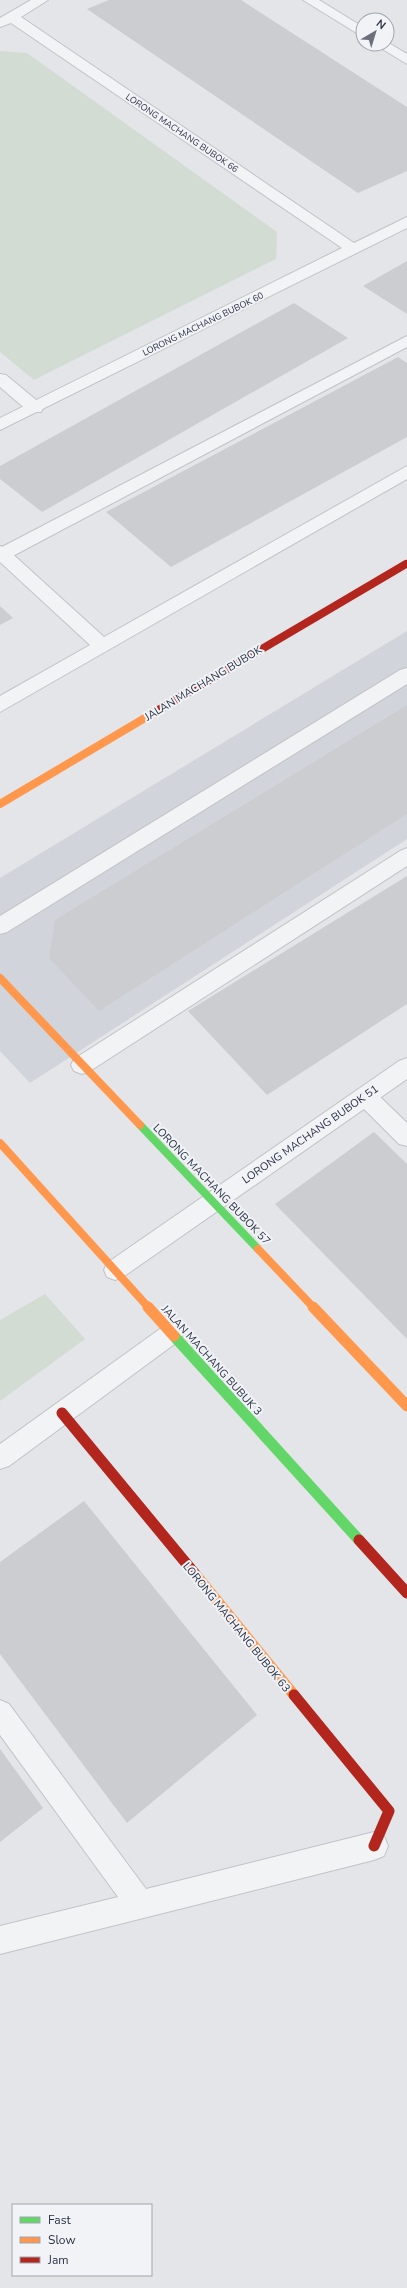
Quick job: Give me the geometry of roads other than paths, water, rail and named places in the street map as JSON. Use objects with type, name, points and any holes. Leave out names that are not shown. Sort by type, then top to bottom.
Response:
[{"type":"street","points":[[6,20],[41,0]]},
{"type":"street","points":[[310,0],[355,28]]},
{"type":"street","name":"LORONG MACHANG BUBOK 66","points":[[6,20],[353,249]]},
{"type":"street","points":[[394,52],[407,60]]},
{"type":"street","name":"LORONG MACHANG BUBOK 60","points":[[0,425],[407,222]]},
{"type":"street","points":[[103,646],[1,553],[407,341]]},
{"type":"street","points":[[0,379],[35,408]]},
{"type":"street","points":[[0,705],[407,472]]},
{"type":"street","name":"JALAN MACHANG BUBOK","points":[[0,804],[407,563]]},
{"type":"street","points":[[0,926],[407,675]]},
{"type":"street","points":[[82,1065],[407,856]]},
{"type":"street","name":"LORONG MACHANG BUBOK 57","points":[[0,978],[407,1406]]},
{"type":"street","name":"LORONG MACHANG BUBOK 51","points":[[115,1270],[407,1067]]},
{"type":"street","points":[[364,1096],[407,1137]]},
{"type":"street","name":"JALAN MACHANG BUBUK 3","points":[[0,1143],[407,1593]]},
{"type":"street","points":[[0,1458],[172,1333]]},
{"type":"street","name":"LORONG MACHANG BUBOK 63","points":[[62,1413],[389,1811],[374,1846]]},
{"type":"street","points":[[0,1713],[140,1904]]},
{"type":"street","points":[[0,1940],[374,1846]]}]
